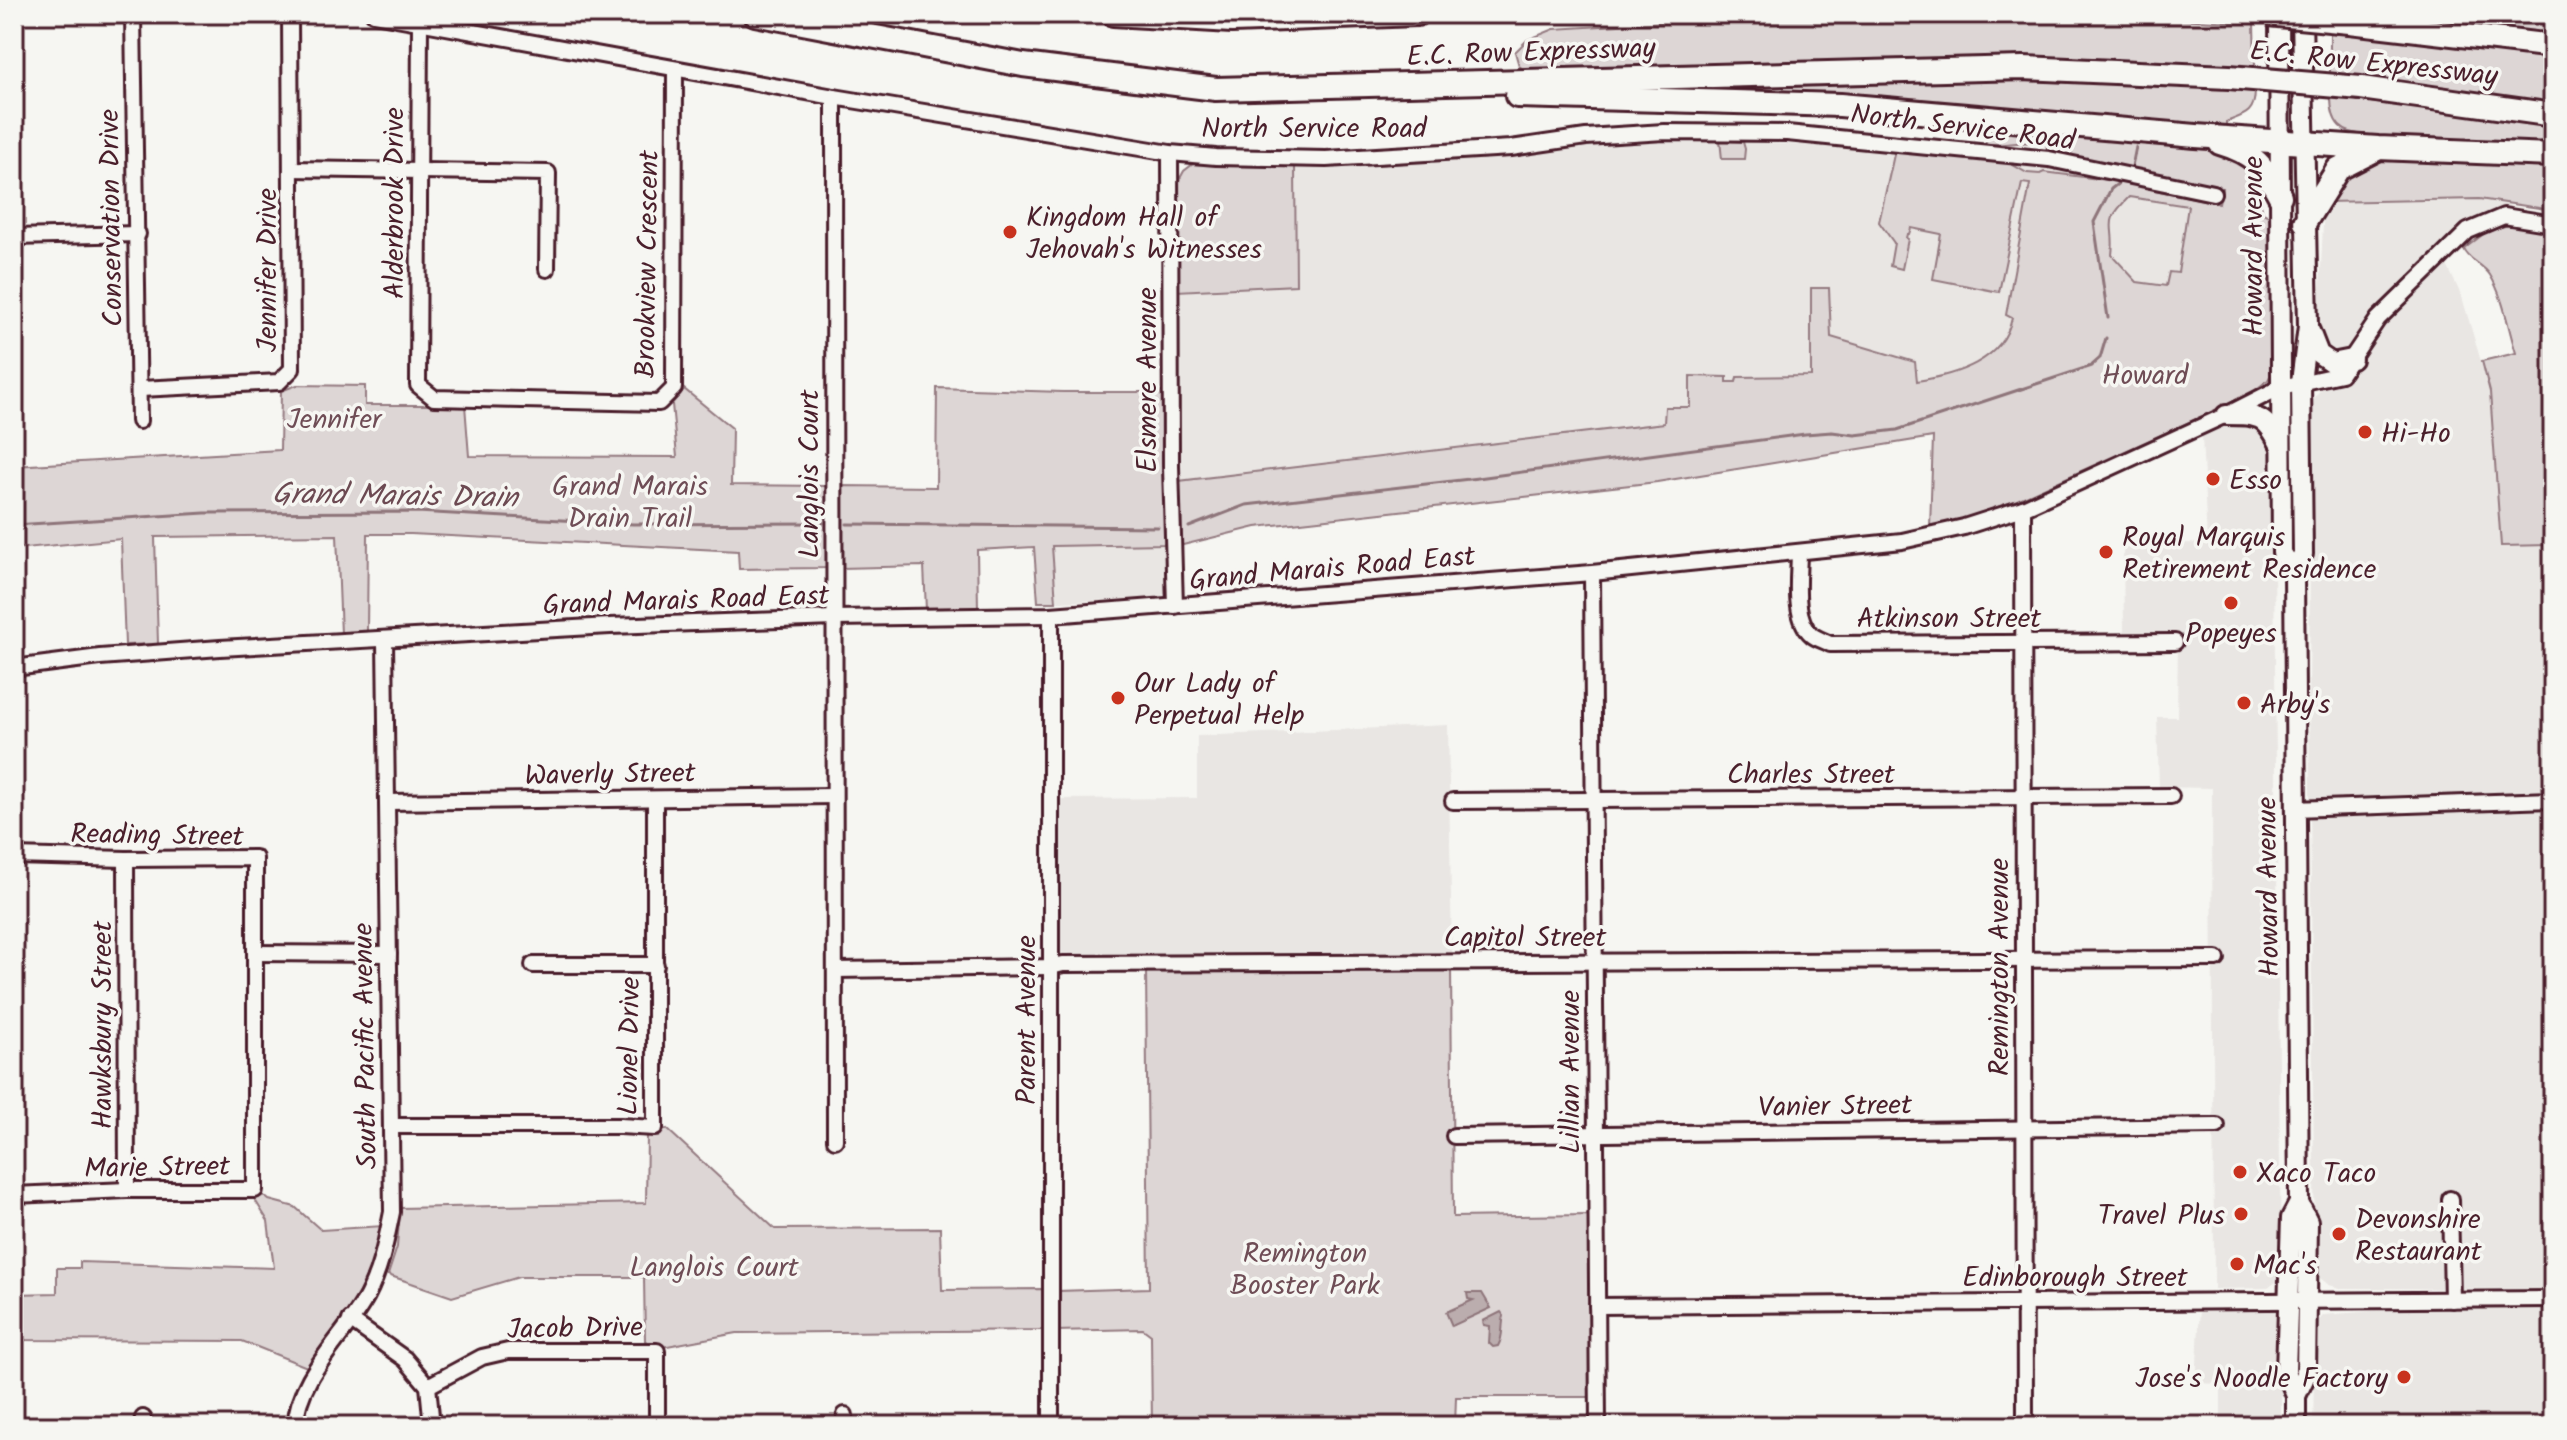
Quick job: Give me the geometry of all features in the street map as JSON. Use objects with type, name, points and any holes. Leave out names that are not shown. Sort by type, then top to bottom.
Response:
[{"type":"highway","name":"E.C. Row Expressway","points":[[755,14],[1023,65],[1216,89],[2023,68],[2229,77],[2361,88],[2553,115]]},
{"type":"highway","name":"E.C. Row Expressway","points":[[1113,14],[1232,21],[1417,14]]},
{"type":"highway","name":"E.C. Row Expressway","points":[[2268,14],[2553,46]]},
{"type":"highway","points":[[1216,89],[1840,105],[2196,136],[2553,155]]},
{"type":"highway","points":[[2196,136],[2243,150],[2265,169],[2280,196]]},
{"type":"highway","points":[[2305,222],[2338,169],[2378,148]]},
{"type":"main road","name":"Howard Avenue","points":[[2279,14],[2282,553],[2294,571]]},
{"type":"main road","name":"Howard Avenue","points":[[2296,1396],[2306,1375],[2308,1221],[2299,1203],[2294,809],[2294,571],[2303,554],[2301,382],[2308,326],[2302,14]]},
{"type":"main road","points":[[2308,326],[2319,354],[2332,363],[2352,359]]},
{"type":"main road","points":[[2226,415],[2251,415],[2270,424],[2281,446]]},
{"type":"main road","name":"Howard Avenue","points":[[2296,1426],[2296,1396],[2286,1371],[2291,1218],[2299,1203]]},
{"type":"street","name":"Conservation Drive","points":[[133,14],[139,421]]},
{"type":"street","name":"Jennifer Drive","points":[[140,389],[279,382],[292,369],[290,14]]},
{"type":"street","name":"North Service Road","points":[[374,14],[834,97],[1170,153],[1326,159],[1511,148],[1586,137],[1664,132],[1787,133],[2049,159],[2213,193]]},
{"type":"street","name":"Alderbrook Drive","points":[[418,385],[420,22]]},
{"type":"street","name":"Brookview Crescent","points":[[418,385],[434,398],[659,403],[674,388],[675,69]]},
{"type":"street","name":"Langlois Court","points":[[834,97],[835,1140]]},
{"type":"street","name":"Elsmere Avenue","points":[[1170,153],[1171,466],[1175,606]]},
{"type":"street","points":[[291,169],[548,173],[547,269]]},
{"type":"street","name":"Grand Marais Road East","points":[[14,668],[100,657],[220,648],[610,626],[834,618],[1051,615],[1592,573],[1902,541],[1964,527],[2023,508],[2281,387],[2341,374],[2378,319],[2468,231],[2504,216],[2553,224]]},
{"type":"street","points":[[14,237],[138,234]]},
{"type":"street","name":"Remington Avenue","points":[[2023,508],[2025,1426]]},
{"type":"street","name":"Atkinson Street","points":[[1799,552],[1800,609],[1804,623],[1811,634],[1830,644],[2175,642]]},
{"type":"street","name":"Lillian Avenue","points":[[1592,573],[1598,1426]]},
{"type":"street","name":"Parent Avenue","points":[[1051,615],[1051,1426]]},
{"type":"street","name":"South Pacific Avenue","points":[[295,1426],[296,1407],[319,1362],[366,1297],[381,1264],[392,1212],[385,640]]},
{"type":"street","name":"Waverly Street","points":[[387,802],[834,796]]},
{"type":"street","name":"Charles Street","points":[[1453,801],[2171,796]]},
{"type":"street","name":"Lionel Drive","points":[[392,1126],[655,1128],[655,799]]},
{"type":"street","points":[[2294,809],[2553,800]]},
{"type":"street","name":"Reading Street","points":[[14,856],[255,858],[255,953]]},
{"type":"street","name":"Hawksbury Street","points":[[126,859],[127,1190]]},
{"type":"street","points":[[255,953],[389,954]]},
{"type":"street","name":"Marie Street","points":[[14,1195],[127,1190],[255,1190],[255,953]]},
{"type":"street","name":"Capitol Street","points":[[835,970],[1051,967],[1063,964],[2217,959]]},
{"type":"street","points":[[533,965],[656,965]]},
{"type":"street","name":"Vanier Street","points":[[1454,1136],[2217,1126]]},
{"type":"street","points":[[2450,1199],[2452,1300]]},
{"type":"street","name":"Edinborough Street","points":[[1597,1306],[2553,1299]]},
{"type":"street","points":[[350,1320],[405,1359],[428,1386],[432,1426]]},
{"type":"street","name":"Jacob Drive","points":[[428,1386],[482,1357],[508,1351],[657,1351],[657,1426]]},
{"type":"shaded area","points":[[1684,138],[1938,153],[2014,161],[2219,204],[2187,319],[2020,281],[2010,329],[1992,354],[1951,376],[1665,423],[1179,481],[1177,292],[1296,284],[1295,166],[1488,159],[1590,145]]},
{"type":"shaded area","points":[[2479,199],[2512,203],[2460,229],[2367,318],[2348,350],[2337,354],[2325,348],[2318,333],[2324,202]]},
{"type":"shaded area","points":[[2446,263],[2462,297],[2490,392],[2501,546],[2553,545],[2553,1289],[2340,1288],[2320,1278],[2315,1266],[2309,706],[2311,403],[2320,390],[2345,380],[2359,366],[2372,338]]},
{"type":"shaded area","points":[[2242,419],[2253,419],[2272,444],[2273,460],[2281,1271],[2276,1282],[2268,1288],[2214,1289],[2212,788],[2159,787],[2157,717],[2177,717],[2178,637],[2124,634],[2123,544],[2207,543],[2202,436]]},
{"type":"shaded area","points":[[1165,544],[1167,589],[1161,599],[1056,602],[1052,546]]},
{"type":"shaded area","points":[[1448,725],[1452,956],[1055,959],[1055,799],[1197,798],[1197,736]]},
{"type":"shaded area","points":[[1467,1293],[1482,1293],[1491,1308],[1452,1326],[1446,1312],[1473,1300],[1468,1299]]},
{"type":"shaded area","points":[[2553,1305],[2553,1426],[2313,1426],[2315,1328],[2324,1315],[2433,1306]]},
{"type":"shaded area","points":[[2200,1307],[2265,1308],[2281,1316],[2281,1426],[2221,1426],[2221,1384],[2196,1383]]},
{"type":"shaded area","points":[[1501,1312],[1504,1316],[1501,1339],[1498,1346],[1493,1347],[1489,1343],[1490,1326],[1484,1325],[1483,1321]]},
{"type":"green space","points":[[1799,14],[2081,14],[2254,23],[2255,66],[2090,61],[1529,73],[1519,66],[1515,52],[1527,40],[1554,29]]},
{"type":"green space","points":[[2444,14],[2553,14],[2553,37],[2433,19]]},
{"type":"green space","points":[[2330,30],[2553,58],[2553,104],[2330,74]]},
{"type":"green space","points":[[2043,81],[2209,86],[2255,91],[2251,109],[2226,122],[2226,128],[1679,91],[1909,82]]},
{"type":"green space","points":[[2331,97],[2553,126],[2553,149],[2367,141],[2368,135],[2339,126],[2333,114]]},
{"type":"green space","name":"Howard","points":[[1987,129],[2231,152],[2252,167],[2250,174],[2256,181],[2263,213],[2271,217],[2271,374],[2268,380],[2249,395],[2017,500],[1930,528],[1933,437],[1657,482],[1256,527],[1179,546],[1179,481],[1664,423],[1665,407],[1690,407],[1690,376],[1727,377],[1727,382],[1736,382],[1737,377],[1811,376],[1811,288],[1829,288],[1831,337],[1915,362],[1917,381],[1947,375],[1976,363],[1999,345],[2012,318],[2006,315],[2030,184],[2022,183],[1999,292],[1933,279],[1941,234],[1911,228],[1906,238],[1902,269],[1890,266],[1894,243],[1879,222],[1895,150],[2004,160],[2027,173],[2044,172],[2130,183],[2219,203],[2222,188],[2046,153],[2047,145],[2039,143],[1986,144]],"holes":[[[2129,197],[2188,206],[2178,273],[2169,272],[2166,286],[2137,282],[2112,255],[2112,219],[2115,213]]]},
{"type":"green space","points":[[1720,140],[1743,142],[1744,159],[1722,159]]},
{"type":"green space","points":[[2371,160],[2553,166],[2553,210],[2479,199],[2324,202],[2335,183]]},
{"type":"green space","points":[[1193,164],[1295,166],[1296,285],[1177,291],[1178,182],[1184,171]]},
{"type":"green space","points":[[2515,224],[2553,231],[2553,545],[2501,546],[2490,392],[2482,361],[2516,353],[2495,284],[2487,271],[2464,249],[2490,229]]},
{"type":"green space","name":"Grand Marais Drain Trail","points":[[297,385],[365,386],[365,405],[465,405],[469,456],[677,457],[672,404],[684,389],[732,428],[731,485],[826,486],[829,568],[739,569],[738,551],[368,534],[367,632],[341,634],[337,535],[155,537],[158,644],[125,645],[121,539],[14,549],[14,466],[280,450],[281,391]]},
{"type":"green space","points":[[937,388],[1165,392],[1165,544],[1052,546],[1056,602],[1038,602],[1034,547],[977,550],[978,609],[926,610],[924,566],[841,568],[840,486],[936,487]]},
{"type":"green space","name":"Remington Booster Park","points":[[1451,968],[1453,1217],[1589,1215],[1595,1397],[1456,1397],[1455,1426],[1152,1426],[1151,1335],[1143,1329],[1055,1331],[1058,1291],[1149,1288],[1146,970]]},
{"type":"green space","name":"Langlois Court","points":[[667,1129],[775,1229],[940,1228],[942,1290],[1045,1289],[1043,1330],[737,1333],[662,1347],[645,1341],[644,1277],[519,1277],[452,1297],[388,1275],[397,1247],[400,1208],[646,1203],[647,1136]]},
{"type":"green space","points":[[263,1195],[269,1200],[295,1207],[321,1230],[383,1226],[371,1267],[354,1301],[307,1367],[242,1341],[14,1340],[14,1294],[57,1293],[57,1268],[80,1268],[80,1262],[274,1268],[268,1221],[255,1200]]},
{"type":"waterway","points":[[2132,167],[2136,147]]},
{"type":"waterway","points":[[2108,318],[2094,222],[2111,189],[2120,182]]},
{"type":"waterway","points":[[1189,527],[1246,505],[1478,478],[1805,434],[1832,432],[1855,435],[1897,430],[2091,366],[2100,358],[2106,338]]},
{"type":"waterway","name":"Grand Marais Drain","points":[[14,525],[205,513],[417,512],[633,524],[823,523]]},
{"type":"waterway","name":"Grand Marais Drain","points":[[847,524],[1158,527]]},
{"type":"place","name":"Kingdom Hall of Jehovah's Witnesses","points":[[1010,232]]},
{"type":"place","name":"Hi-Ho","points":[[2365,432]]},
{"type":"place","name":"Esso","points":[[2213,479]]},
{"type":"place","name":"Royal Marquis Retirement Residence","points":[[2106,552]]},
{"type":"place","name":"Popeyes","points":[[2231,603]]},
{"type":"place","name":"Our Lady of Perpetual Help","points":[[1118,698]]},
{"type":"place","name":"Arby's","points":[[2244,703]]},
{"type":"place","name":"Xaco Taco","points":[[2240,1172]]},
{"type":"place","name":"Travel Plus","points":[[2241,1214]]},
{"type":"place","name":"Devonshire Restaurant","points":[[2339,1234]]},
{"type":"place","name":"Mac's","points":[[2237,1264]]},
{"type":"place","name":"Jose's Noodle Factory","points":[[2404,1377]]},
{"type":"park label","name":"Jennifer","points":[[334,418]]}]
